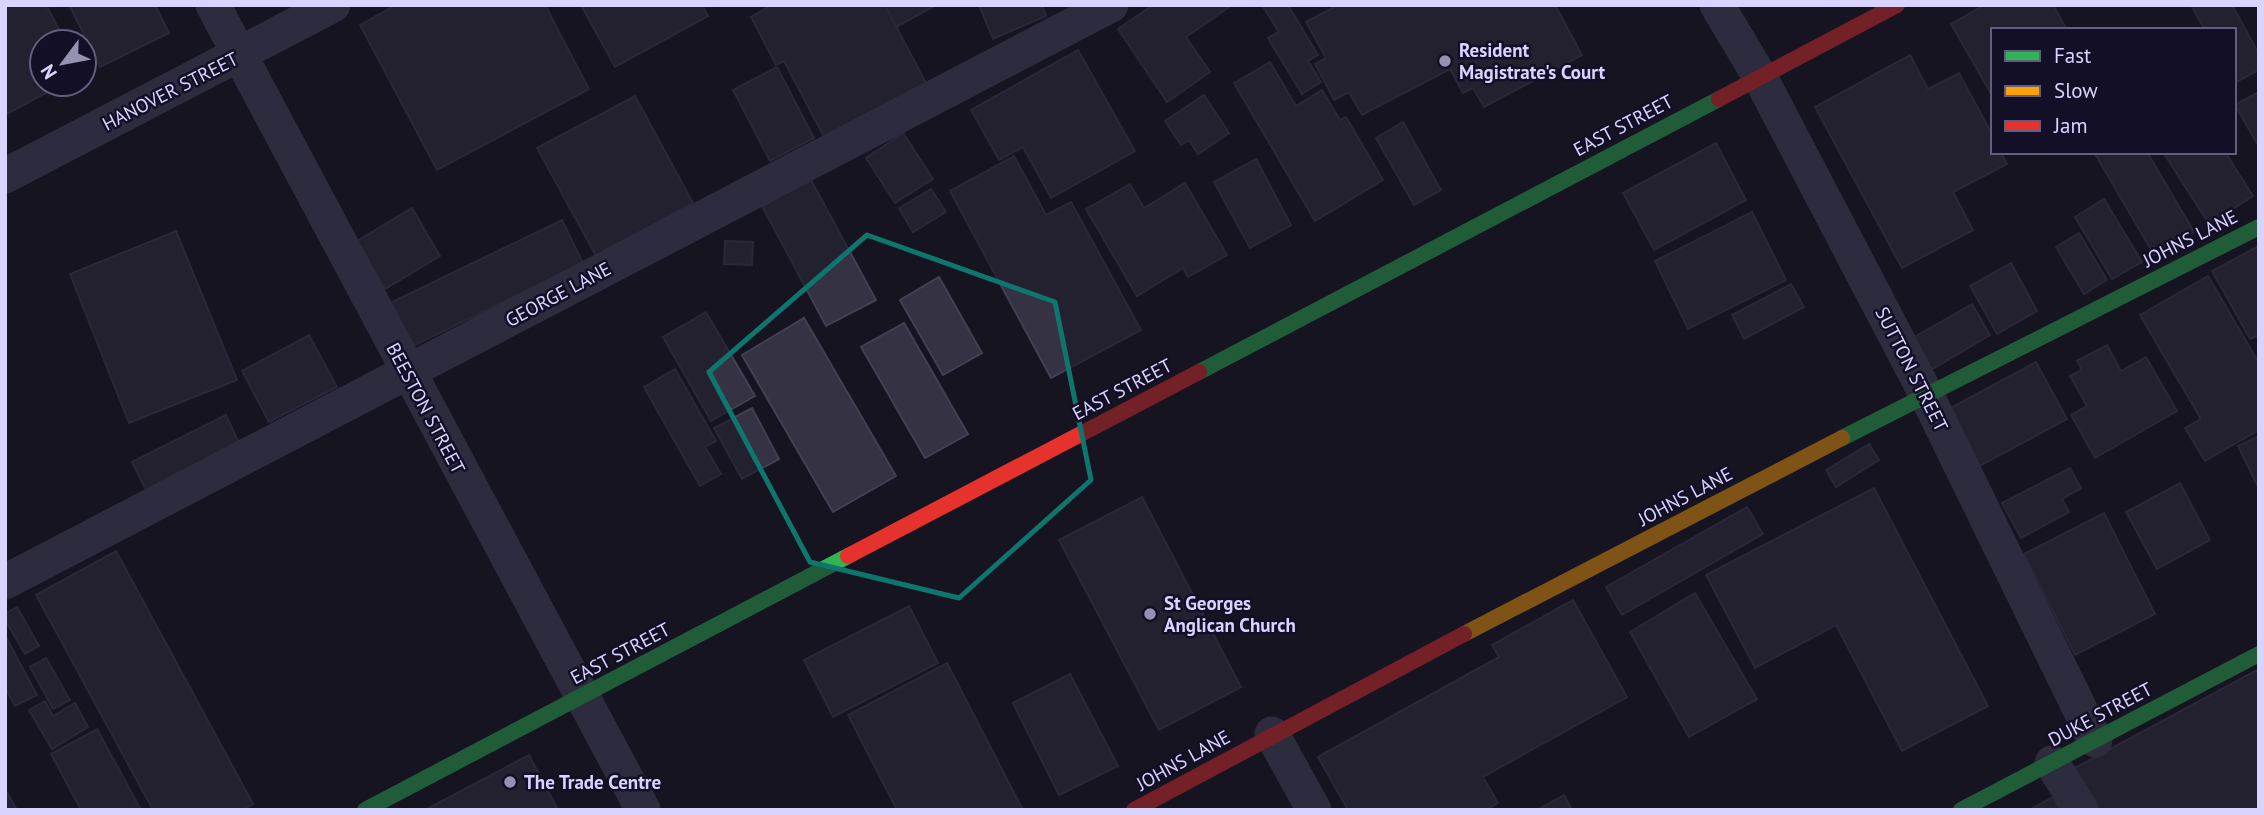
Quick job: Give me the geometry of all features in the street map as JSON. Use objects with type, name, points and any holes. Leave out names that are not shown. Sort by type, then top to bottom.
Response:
[{"type":"main road","name":"EAST STREET","points":[[365,810],[1898,5]]},
{"type":"main road","name":"JOHNS LANE","points":[[1134,810],[1272,734],[1926,394],[2259,226]]},
{"type":"main road","name":"DUKE STREET","points":[[1961,810],[2259,654]]},
{"type":"street","name":"BEESTON STREET","points":[[213,5],[642,810]]},
{"type":"street","name":"HANOVER STREET","points":[[5,176],[334,5]]},
{"type":"street","name":"GEORGE LANE","points":[[5,582],[1111,5]]},
{"type":"street","name":"SUTTON STREET","points":[[1717,5],[1760,77],[1926,394],[2095,740]]},
{"type":"street","points":[[1272,734],[1314,810]]},
{"type":"street","points":[[2052,763],[2081,810]]},
{"type":"highlighted area","points":[[867,235],[1055,302],[1091,480],[959,598],[810,562],[709,372]]},
{"type":"building","points":[[5,5],[46,5],[58,28],[28,28],[28,98],[36,98],[5,115]]},
{"type":"building","points":[[69,5],[155,5],[169,33],[100,67],[98,28],[80,28]]},
{"type":"building","points":[[396,5],[545,5],[589,89],[437,170],[360,25]]},
{"type":"building","points":[[581,5],[702,5],[708,16],[615,67]]},
{"type":"building","points":[[772,5],[885,5],[926,83],[824,137],[784,61],[776,65],[751,17]]},
{"type":"building","points":[[885,5],[936,5],[896,27]]},
{"type":"building","points":[[979,5],[1042,5],[1046,16],[993,39]]},
{"type":"building","points":[[1153,5],[1232,5],[1186,37],[1210,72],[1167,102],[1118,29]]},
{"type":"building","points":[[1262,5],[1288,5],[1318,55],[1308,61],[1321,82],[1302,94],[1268,38],[1279,32]]},
{"type":"building","name":"Resident Magistrate's Court","points":[[1338,5],[1555,5],[1582,55],[1484,107],[1473,88],[1463,93],[1450,69],[1362,115],[1349,92],[1334,100],[1315,64],[1326,58],[1306,22]]},
{"type":"building","points":[[1984,5],[2053,5],[2066,28],[1991,28],[1991,94],[1951,24]]},
{"type":"building","points":[[2191,5],[2232,5],[2259,54],[2259,70],[2236,82],[2236,28],[2204,28]]},
{"type":"building","points":[[1078,50],[1135,151],[1051,198],[1023,147],[999,160],[971,110]]},
{"type":"building","points":[[1910,55],[1928,89],[1959,73],[1991,132],[1991,154],[2002,154],[2007,164],[1953,192],[1973,230],[1902,268],[1815,107]]},
{"type":"building","points":[[1270,62],[1296,106],[1322,90],[1340,120],[1346,117],[1383,180],[1315,221],[1234,83]]},
{"type":"building","points":[[777,67],[814,138],[770,161],[733,90]]},
{"type":"building","points":[[2259,92],[2259,147],[2236,107]]},
{"type":"building","points":[[1204,95],[1229,133],[1198,154],[1189,140],[1181,145],[1165,121]]},
{"type":"building","points":[[635,96],[693,203],[596,256],[537,148]]},
{"type":"building","points":[[1403,122],[1441,190],[1414,205],[1376,138]]},
{"type":"building","points":[[903,133],[933,179],[895,203],[866,158]]},
{"type":"building","points":[[1716,143],[1746,200],[1654,250],[1623,193]]},
{"type":"building","points":[[2095,154],[2148,154],[2194,232],[2154,255]]},
{"type":"building","points":[[2164,154],[2226,154],[2253,196],[2209,224]]},
{"type":"building","points":[[1014,156],[1046,215],[1071,202],[1141,330],[1051,378],[950,191]]},
{"type":"building","points":[[1256,159],[1291,225],[1250,248],[1214,182]]},
{"type":"building","points":[[811,180],[876,300],[826,326],[762,206]]},
{"type":"building","points":[[1185,183],[1227,255],[1188,277],[1183,268],[1137,296],[1086,209],[1130,184],[1144,208]]},
{"type":"building","points":[[931,189],[946,212],[913,232],[899,208]]},
{"type":"building","points":[[2104,199],[2142,262],[2112,279],[2075,217]]},
{"type":"building","points":[[412,208],[440,256],[385,289],[357,241]]},
{"type":"building","points":[[1752,212],[1786,280],[1688,329],[1655,261]]},
{"type":"building","points":[[562,220],[583,263],[409,348],[388,304]]},
{"type":"building","points":[[176,231],[237,380],[129,423],[70,274]]},
{"type":"building","points":[[2079,233],[2107,280],[2084,294],[2056,247]]},
{"type":"building","points":[[725,241],[753,242],[752,265],[724,264]]},
{"type":"building","points":[[2259,246],[2259,335],[2250,339],[2212,271]]},
{"type":"building","points":[[2011,263],[2037,311],[1997,334],[1970,286]]},
{"type":"building","points":[[2208,276],[2259,363],[2259,430],[2205,461],[2185,428],[2201,419],[2140,315]]},
{"type":"building","points":[[939,277],[982,353],[943,375],[900,300]]},
{"type":"building","points":[[1791,284],[1804,307],[1744,339],[1732,315]]},
{"type":"building","points":[[1972,304],[1990,335],[1929,371],[1911,339]]},
{"type":"building","points":[[706,312],[755,396],[711,421],[663,337]]},
{"type":"building","points":[[804,318],[896,476],[833,512],[742,355]]},
{"type":"building","points":[[904,323],[968,434],[925,458],[861,347]]},
{"type":"building","points":[[309,335],[337,387],[269,422],[242,371]]},
{"type":"building","points":[[2107,345],[2121,371],[2146,357],[2177,411],[2095,458],[2071,415],[2087,406],[2070,376],[2082,370],[2077,361]]},
{"type":"building","points":[[2036,362],[2067,419],[1978,467],[1947,410]]},
{"type":"building","points":[[675,369],[716,441],[705,447],[721,474],[700,486],[644,387]]},
{"type":"building","points":[[752,408],[779,459],[742,479],[714,428]]},
{"type":"building","points":[[226,415],[239,443],[146,490],[132,462]]},
{"type":"building","points":[[2259,436],[2259,489],[2238,446]]},
{"type":"building","points":[[1869,444],[1879,460],[1836,487],[1826,470]]},
{"type":"building","points":[[2070,468],[2081,488],[2062,499],[2069,512],[2021,538],[2002,503]]},
{"type":"building","points":[[2180,483],[2210,540],[2157,569],[2126,512]]},
{"type":"building","points":[[1874,488],[1988,706],[1902,751],[1836,625],[1755,668],[1706,575]]},
{"type":"building","name":"St Georges Anglican Church","points":[[1142,497],[1241,687],[1159,730],[1059,540]]},
{"type":"building","points":[[1747,507],[1763,534],[1622,615],[1606,587]]},
{"type":"building","points":[[2104,513],[2155,614],[2075,655],[2024,554]]},
{"type":"building","points":[[116,551],[253,804],[243,810],[153,810],[36,595]]},
{"type":"building","points":[[1695,593],[1757,699],[1689,737],[1630,632]]},
{"type":"building","points":[[1573,600],[1627,697],[1483,777],[1498,803],[1486,810],[1348,810],[1318,757],[1499,657],[1492,645]]},
{"type":"building","points":[[909,606],[938,663],[833,717],[804,660]]},
{"type":"building","points":[[17,607],[39,646],[25,654],[5,620],[5,614]]},
{"type":"building","points":[[7,639],[37,695],[15,706],[5,688]]},
{"type":"building","points":[[46,658],[70,700],[53,709],[30,667]]},
{"type":"building","points":[[947,663],[1023,810],[897,810],[848,715]]},
{"type":"building","points":[[2259,669],[2259,810],[2095,810],[2073,769]]},
{"type":"building","points":[[1070,674],[1118,766],[1059,795],[1013,703]]},
{"type":"building","points":[[45,701],[53,716],[75,703],[88,727],[52,749],[29,710]]},
{"type":"building","points":[[97,729],[141,810],[81,810],[51,754]]},
{"type":"building","name":"The Trade Centre","points":[[529,755],[558,810],[425,810]]},
{"type":"building","points":[[5,789],[17,810],[5,810]]},
{"type":"building","points":[[1564,795],[1572,810],[1537,810]]},
{"type":"building","points":[[2053,797],[2060,810],[2029,810]]},
{"type":"traffic: fast","points":[[1199,372],[1719,99]]},
{"type":"traffic: fast","points":[[1842,438],[2259,227]]},
{"type":"traffic: fast","points":[[365,810],[848,556]]},
{"type":"traffic: fast","points":[[1961,810],[2259,654]]},
{"type":"traffic: slow","points":[[1464,634],[1842,438]]},
{"type":"traffic: jam","points":[[1719,99],[1897,5]]},
{"type":"traffic: jam","points":[[848,556],[1199,372]]},
{"type":"traffic: jam","points":[[1134,810],[1464,634]]},
{"type":"place","name":"Resident Magistrate's Court","points":[[1445,61]]},
{"type":"place","name":"St Georges Anglican Church","points":[[1150,614]]},
{"type":"place","name":"The Trade Centre","points":[[510,782]]}]
